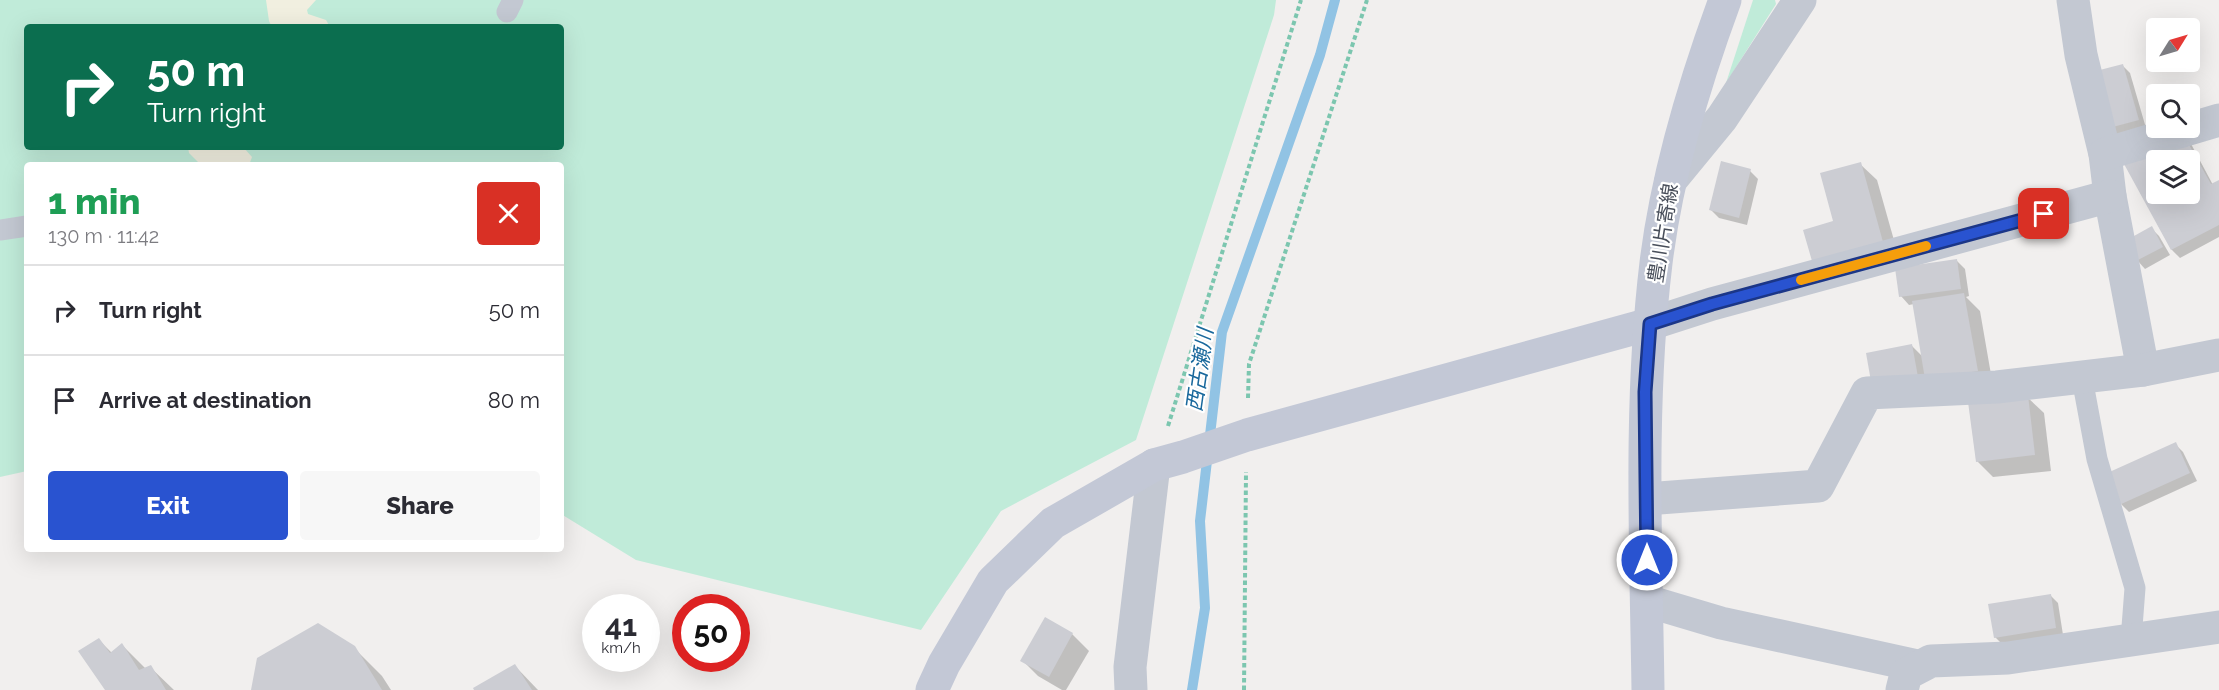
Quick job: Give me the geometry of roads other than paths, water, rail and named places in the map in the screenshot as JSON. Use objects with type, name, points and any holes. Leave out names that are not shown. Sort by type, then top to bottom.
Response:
[{"type":"street","name":"豊川片寄線","points":[[1648,690],[1645,392],[1656,261],[1671,180],[1701,68],[1725,0]]},
{"type":"street","points":[[1671,180],[1722,118],[1800,0]]},
{"type":"street","points":[[2073,0],[2081,55],[2105,154],[2110,196],[2143,370]]},
{"type":"street","points":[[2105,154],[2219,120]]},
{"type":"street","points":[[932,690],[944,664],[993,580],[1053,523],[1168,461],[1240,437],[1650,324],[1712,304],[2110,196]]},
{"type":"street","points":[[1646,499],[1818,486],[1867,393],[1997,387],[2082,378],[2143,370],[2219,355]]},
{"type":"street","points":[[1131,690],[1130,667],[1168,461]]},
{"type":"street","points":[[1647,601],[1910,678],[1931,661],[2008,658],[2219,627]]},
{"type":"lane","points":[[0,230],[24,226]]},
{"type":"lane","points":[[2082,378],[2097,459],[2135,588],[2131,640]]},
{"type":"waterway","name":"西古瀬川","points":[[1192,690],[1205,608],[1200,521],[1222,332],[1320,55],[1335,0]]}]
